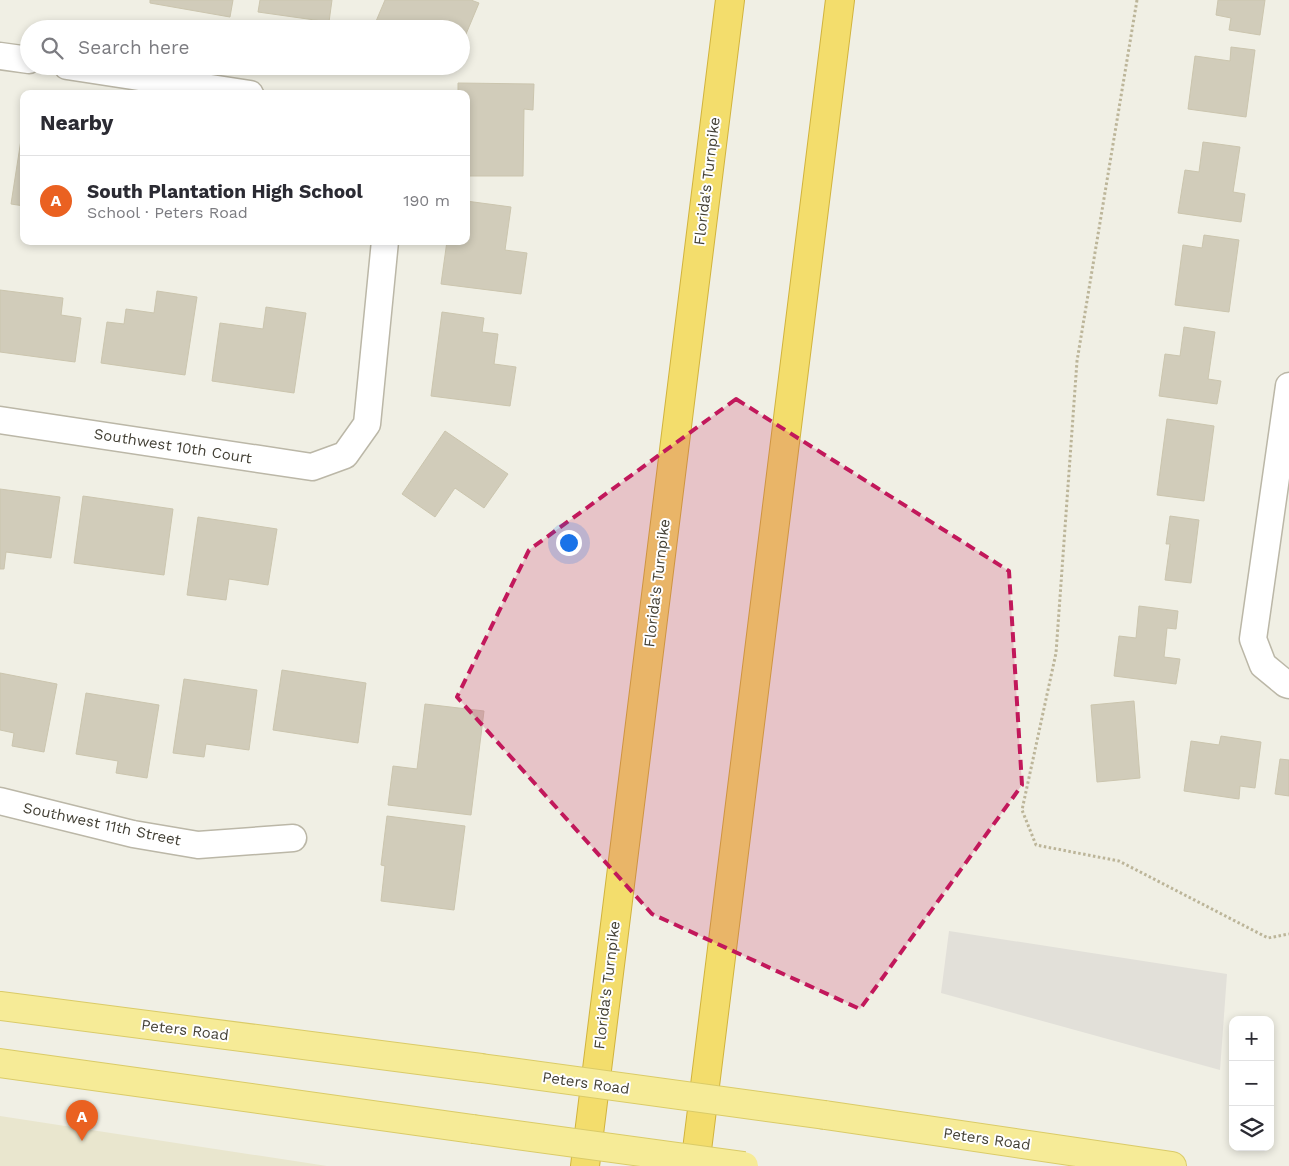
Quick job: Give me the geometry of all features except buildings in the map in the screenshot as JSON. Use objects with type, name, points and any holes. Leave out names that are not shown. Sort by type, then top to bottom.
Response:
[{"type":"highway","name":"Florida's Turnpike","points":[[585,1166],[730,0]]},
{"type":"highway","points":[[695,1166],[840,0]]},
{"type":"main road","name":"Peters Road","points":[[0,1006],[481,1068],[825,1115],[1172,1166]]},
{"type":"main road","points":[[0,1063],[744,1166]]},
{"type":"street","points":[[0,56],[20,59]]},
{"type":"street","points":[[126,75],[224,90]]},
{"type":"street","name":"Southwest 10th Court","points":[[0,420],[312,467],[345,455],[367,424],[385,245]]},
{"type":"street","points":[[1289,386],[1253,639],[1263,665],[1289,685]]},
{"type":"street","name":"Southwest 11th Street","points":[[0,802],[133,834],[198,845],[293,838]]},
{"type":"path","points":[[1137,0],[1076,361],[1056,653],[1022,810],[1036,845],[1119,861],[1268,938],[1289,934]]},
{"type":"highlighted area","points":[[736,399],[1009,571],[1022,785],[860,1009],[652,914],[457,697],[529,550]]},
{"type":"shaded area","points":[[949,931],[1227,974],[1220,1070],[941,993]]},
{"type":"shaded area","points":[[0,1116],[327,1166],[0,1166]]},
{"type":"place","name":"South Plantation High School","points":[[82,1141]]}]
